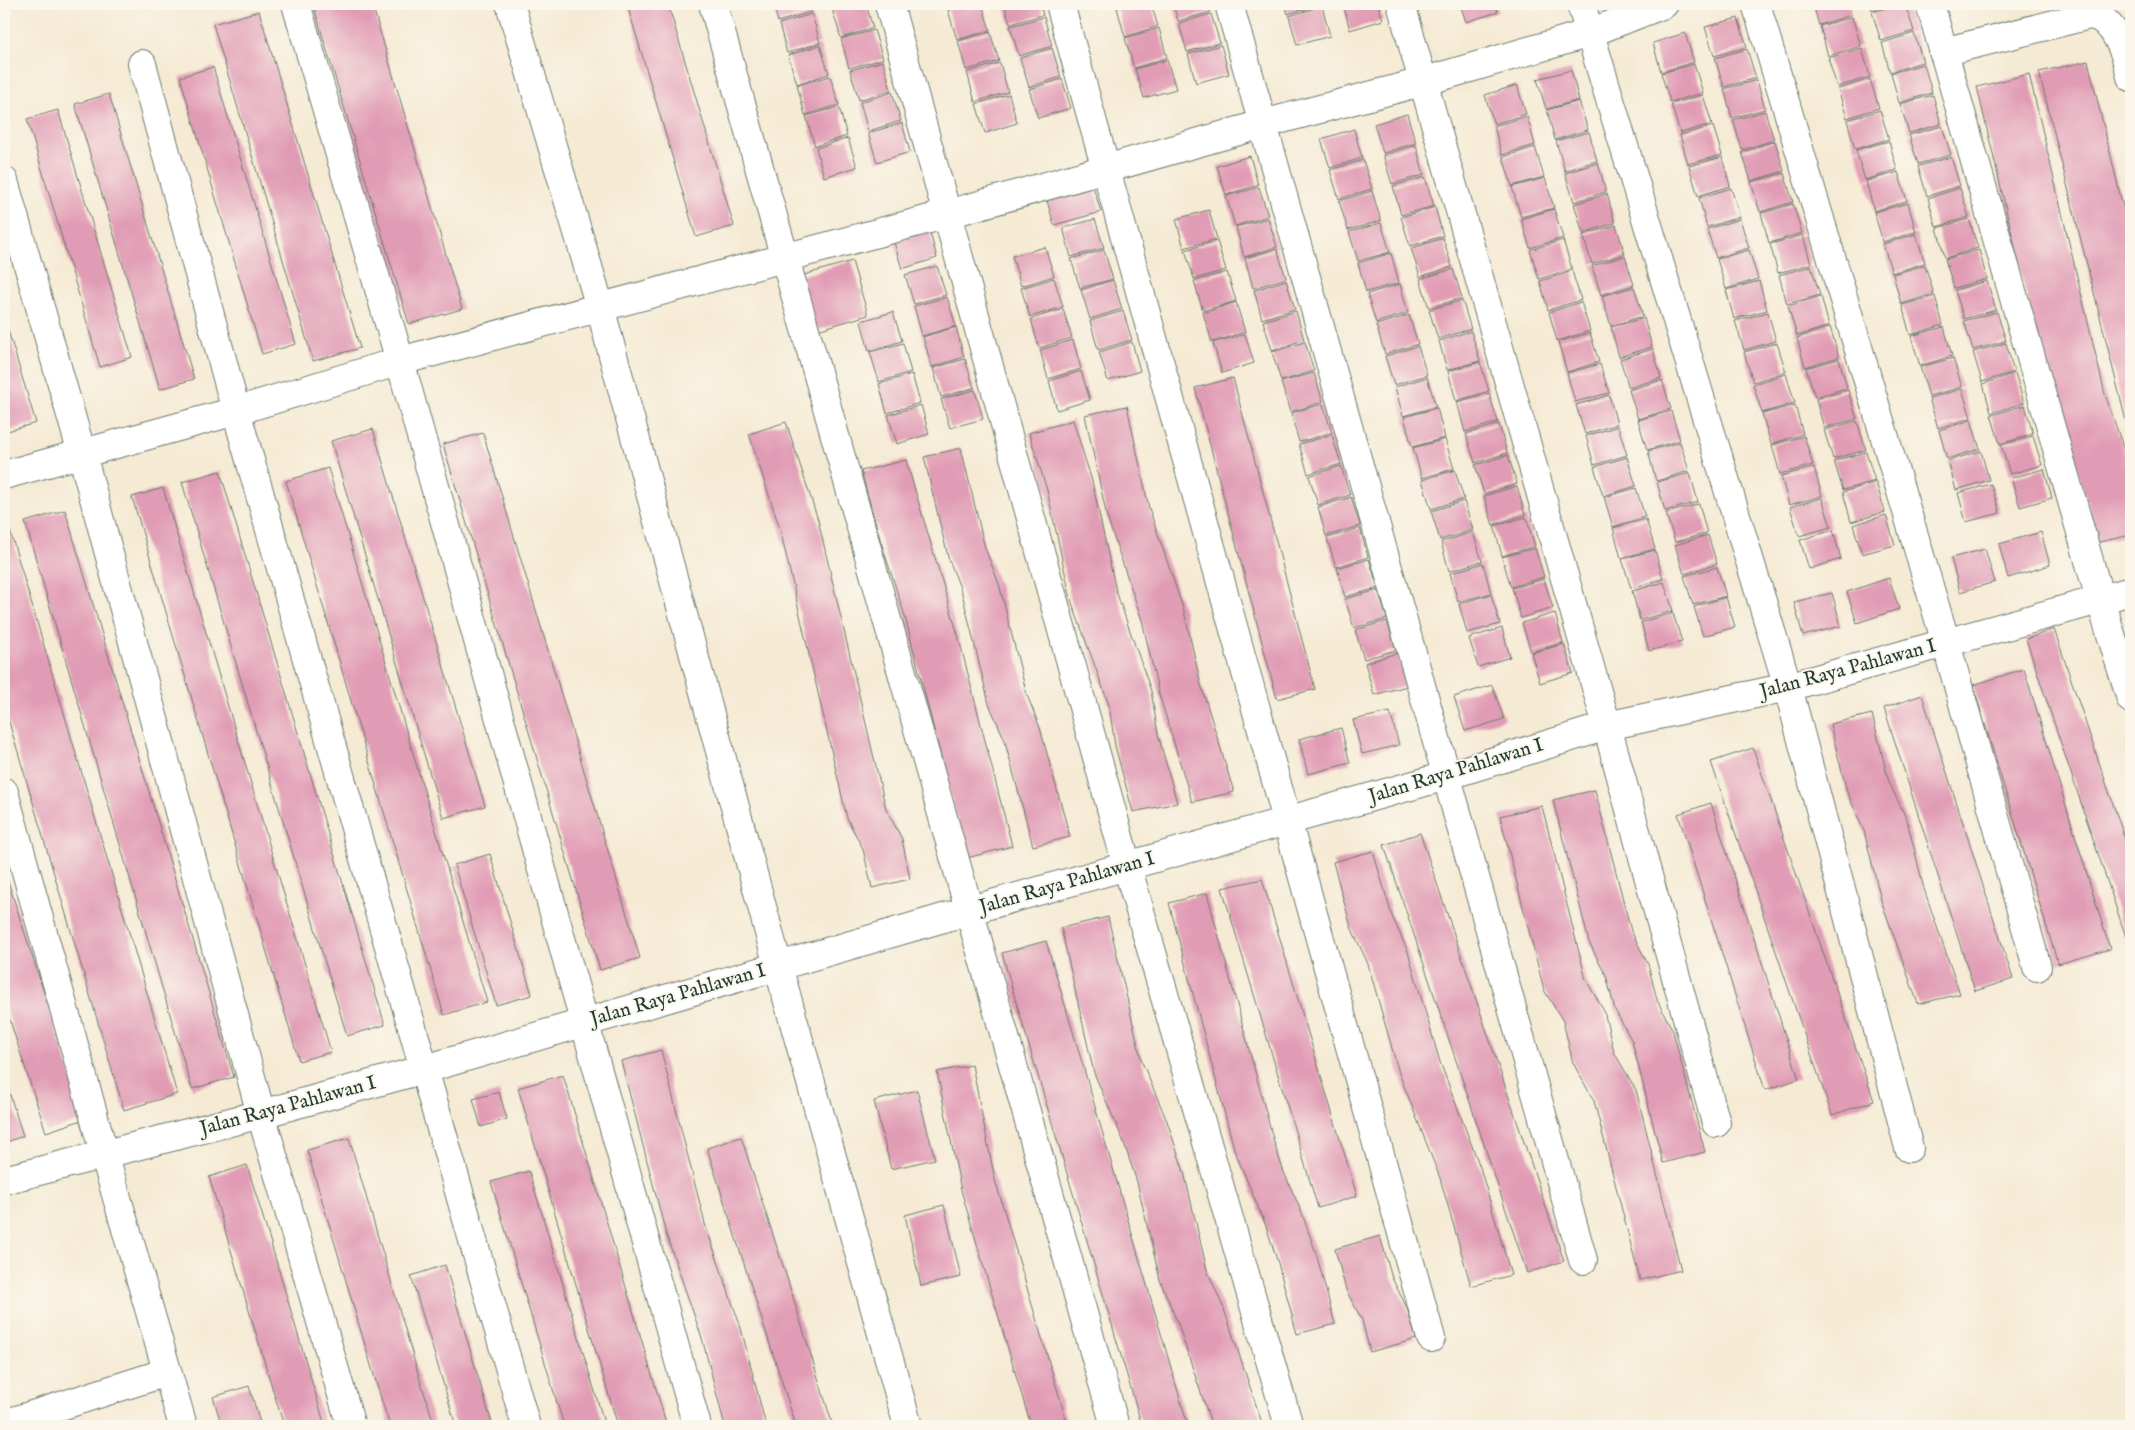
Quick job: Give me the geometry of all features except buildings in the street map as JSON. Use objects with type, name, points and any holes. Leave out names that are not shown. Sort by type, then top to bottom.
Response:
[{"type":"street","points":[[296,4],[400,361],[586,1021],[697,1426]]},
{"type":"street","points":[[510,4],[600,307],[778,966],[908,1426]]},
{"type":"street","points":[[713,4],[1115,1426]]},
{"type":"street","points":[[889,4],[1127,866],[1289,1426]]},
{"type":"street","points":[[1060,4],[1431,1338]]},
{"type":"street","points":[[1229,4],[1584,1260]]},
{"type":"street","points":[[1401,4],[1607,726],[1716,1123]]},
{"type":"street","points":[[1581,4],[1788,687],[1909,1148]]},
{"type":"street","points":[[4,475],[236,411],[400,361],[948,214],[1264,124],[1422,82],[1590,33],[1664,4]]},
{"type":"street","points":[[1756,4],[1946,643],[2037,966]]},
{"type":"street","points":[[1930,4],[2100,599],[2131,699]]},
{"type":"street","points":[[1943,52],[2090,15],[2104,20],[2126,54],[2131,77]]},
{"type":"street","points":[[142,64],[236,411],[526,1426]]},
{"type":"street","points":[[4,180],[82,454],[262,1114],[351,1426]]},
{"type":"street","name":"Jalan Raya Pahlawan I","points":[[4,1180],[262,1114],[425,1069],[970,910],[1446,776],[1607,726],[1788,687],[2131,591]]},
{"type":"street","points":[[4,792],[104,1153],[183,1426]]},
{"type":"street","points":[[6,1424],[168,1372]]}]
